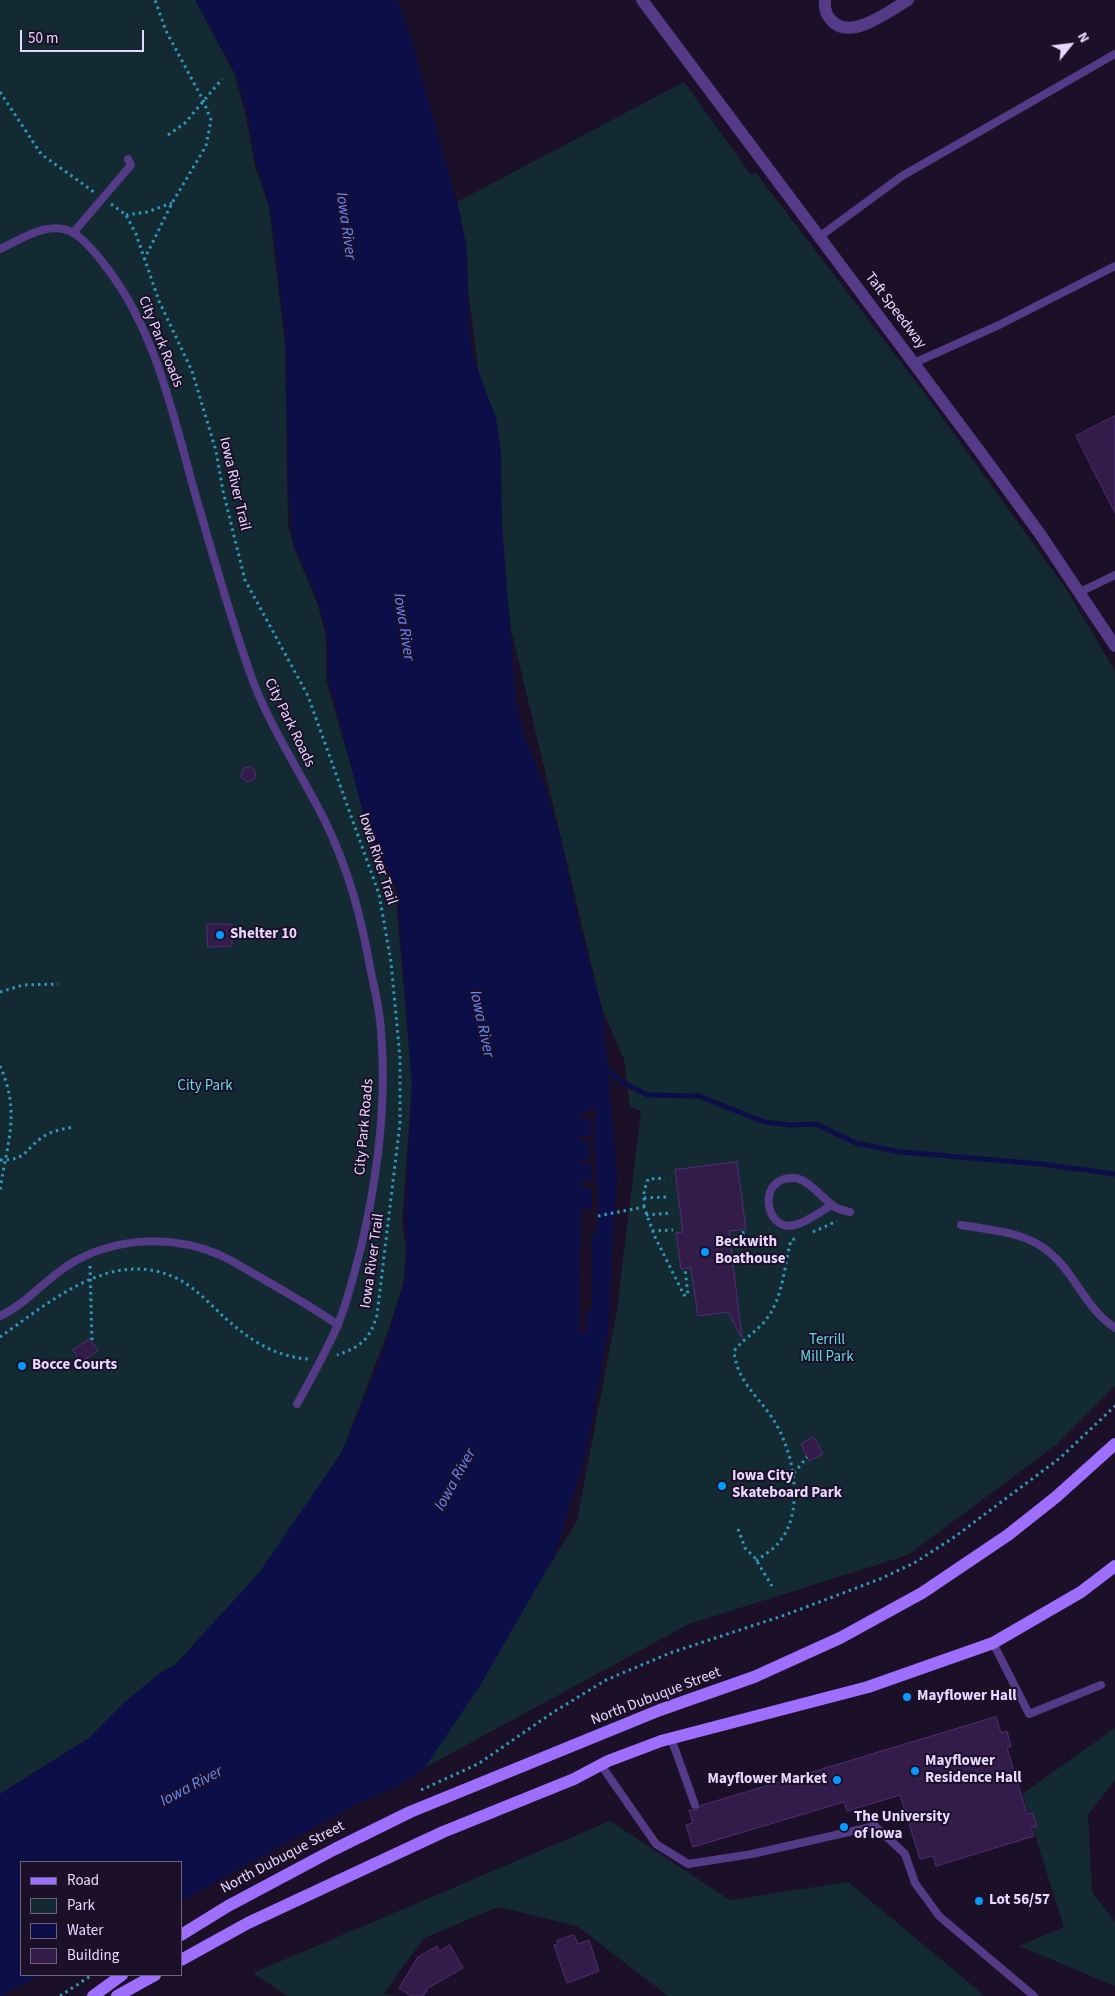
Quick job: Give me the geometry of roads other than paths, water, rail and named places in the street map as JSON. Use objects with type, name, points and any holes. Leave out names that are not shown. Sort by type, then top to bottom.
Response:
[{"type":"main road","name":"North Dubuque Street","points":[[182,1934],[228,1906],[335,1849],[410,1812],[660,1710],[754,1678],[840,1638],[922,1593],[1008,1535],[1056,1497],[1115,1444]]},
{"type":"main road","points":[[182,1959],[248,1923],[443,1832],[671,1738],[868,1687],[993,1643],[1074,1596],[1115,1566]]},
{"type":"main road","points":[[94,1996],[121,1976]]},
{"type":"main road","points":[[117,1996],[153,1976]]},
{"type":"street","name":"Taft Speedway","points":[[642,0],[1040,534],[1115,646]]},
{"type":"street","points":[[825,0],[825,10],[828,18],[836,25],[845,29],[856,28],[908,0]]},
{"type":"lane","points":[[819,237],[902,176],[1115,54]]},
{"type":"lane","points":[[0,249],[27,235],[53,228],[73,233],[130,165],[128,159]]},
{"type":"lane","name":"City Park Roads","points":[[73,233],[96,255],[121,287],[135,312],[171,408],[221,583],[250,674],[285,752],[324,818],[348,874],[361,914],[381,1027],[384,1079],[381,1133],[369,1213],[356,1266],[338,1325],[297,1404]]},
{"type":"lane","points":[[914,363],[999,325],[1115,266]]},
{"type":"lane","points":[[1080,592],[1115,575]]},
{"type":"lane","points":[[832,1205],[795,1225],[786,1225],[776,1220],[769,1210],[769,1193],[780,1181],[793,1178],[808,1185],[832,1205],[850,1212]]},
{"type":"lane","points":[[961,1225],[1021,1236],[1050,1252],[1092,1308],[1115,1328]]},
{"type":"lane","points":[[0,1316],[30,1297],[53,1276],[89,1255],[126,1243],[153,1241],[199,1247],[220,1255],[310,1306],[338,1325]]},
{"type":"lane","points":[[993,1643],[1029,1714],[1101,1685]]},
{"type":"lane","points":[[671,1738],[695,1805]]},
{"type":"lane","points":[[602,1765],[656,1844],[688,1864],[752,1854],[875,1826],[905,1854],[915,1883],[939,1916],[1034,1996]]},
{"type":"water","name":"Iowa River","points":[[195,0],[397,0],[409,31],[460,214],[467,249],[469,328],[473,357],[496,418],[501,451],[502,526],[516,701],[524,735],[545,787],[561,841],[580,928],[602,1009],[617,1170],[608,1331],[586,1452],[555,1555],[481,1684],[424,1769],[396,1787],[355,1805],[182,1900],[182,1861],[20,1861],[20,1976],[39,1976],[0,1996],[0,1794],[89,1738],[124,1703],[160,1673],[175,1665],[259,1573],[342,1452],[384,1350],[405,1279],[407,1247],[405,1216],[412,1082],[397,888],[378,850],[362,809],[328,675],[327,634],[317,598],[293,541],[288,485],[286,342],[271,210],[256,163],[248,116],[236,74]]},
{"type":"waterway","points":[[608,1070],[621,1082],[648,1095],[699,1096],[764,1122],[791,1125],[816,1124],[856,1143],[901,1152],[1041,1164],[1115,1174]]},
{"type":"place","name":"Shelter 10","points":[[220,935]]},
{"type":"place","name":"Beckwith Boathouse","points":[[705,1252]]},
{"type":"place","name":"Bocce Courts","points":[[22,1366]]},
{"type":"place","name":"Iowa City Skateboard Park","points":[[722,1486]]},
{"type":"place","name":"Mayflower Hall","points":[[907,1697]]},
{"type":"place","name":"Mayflower Residence Hall","points":[[915,1771]]},
{"type":"place","name":"Mayflower Market","points":[[837,1780]]},
{"type":"place","name":"The University of Iowa","points":[[844,1827]]},
{"type":"place","name":"Lot 56/57","points":[[979,1901]]},
{"type":"park label","name":"City Park","points":[[205,1087]]},
{"type":"park label","name":"Terrill Mill Park","points":[[827,1350]]}]
